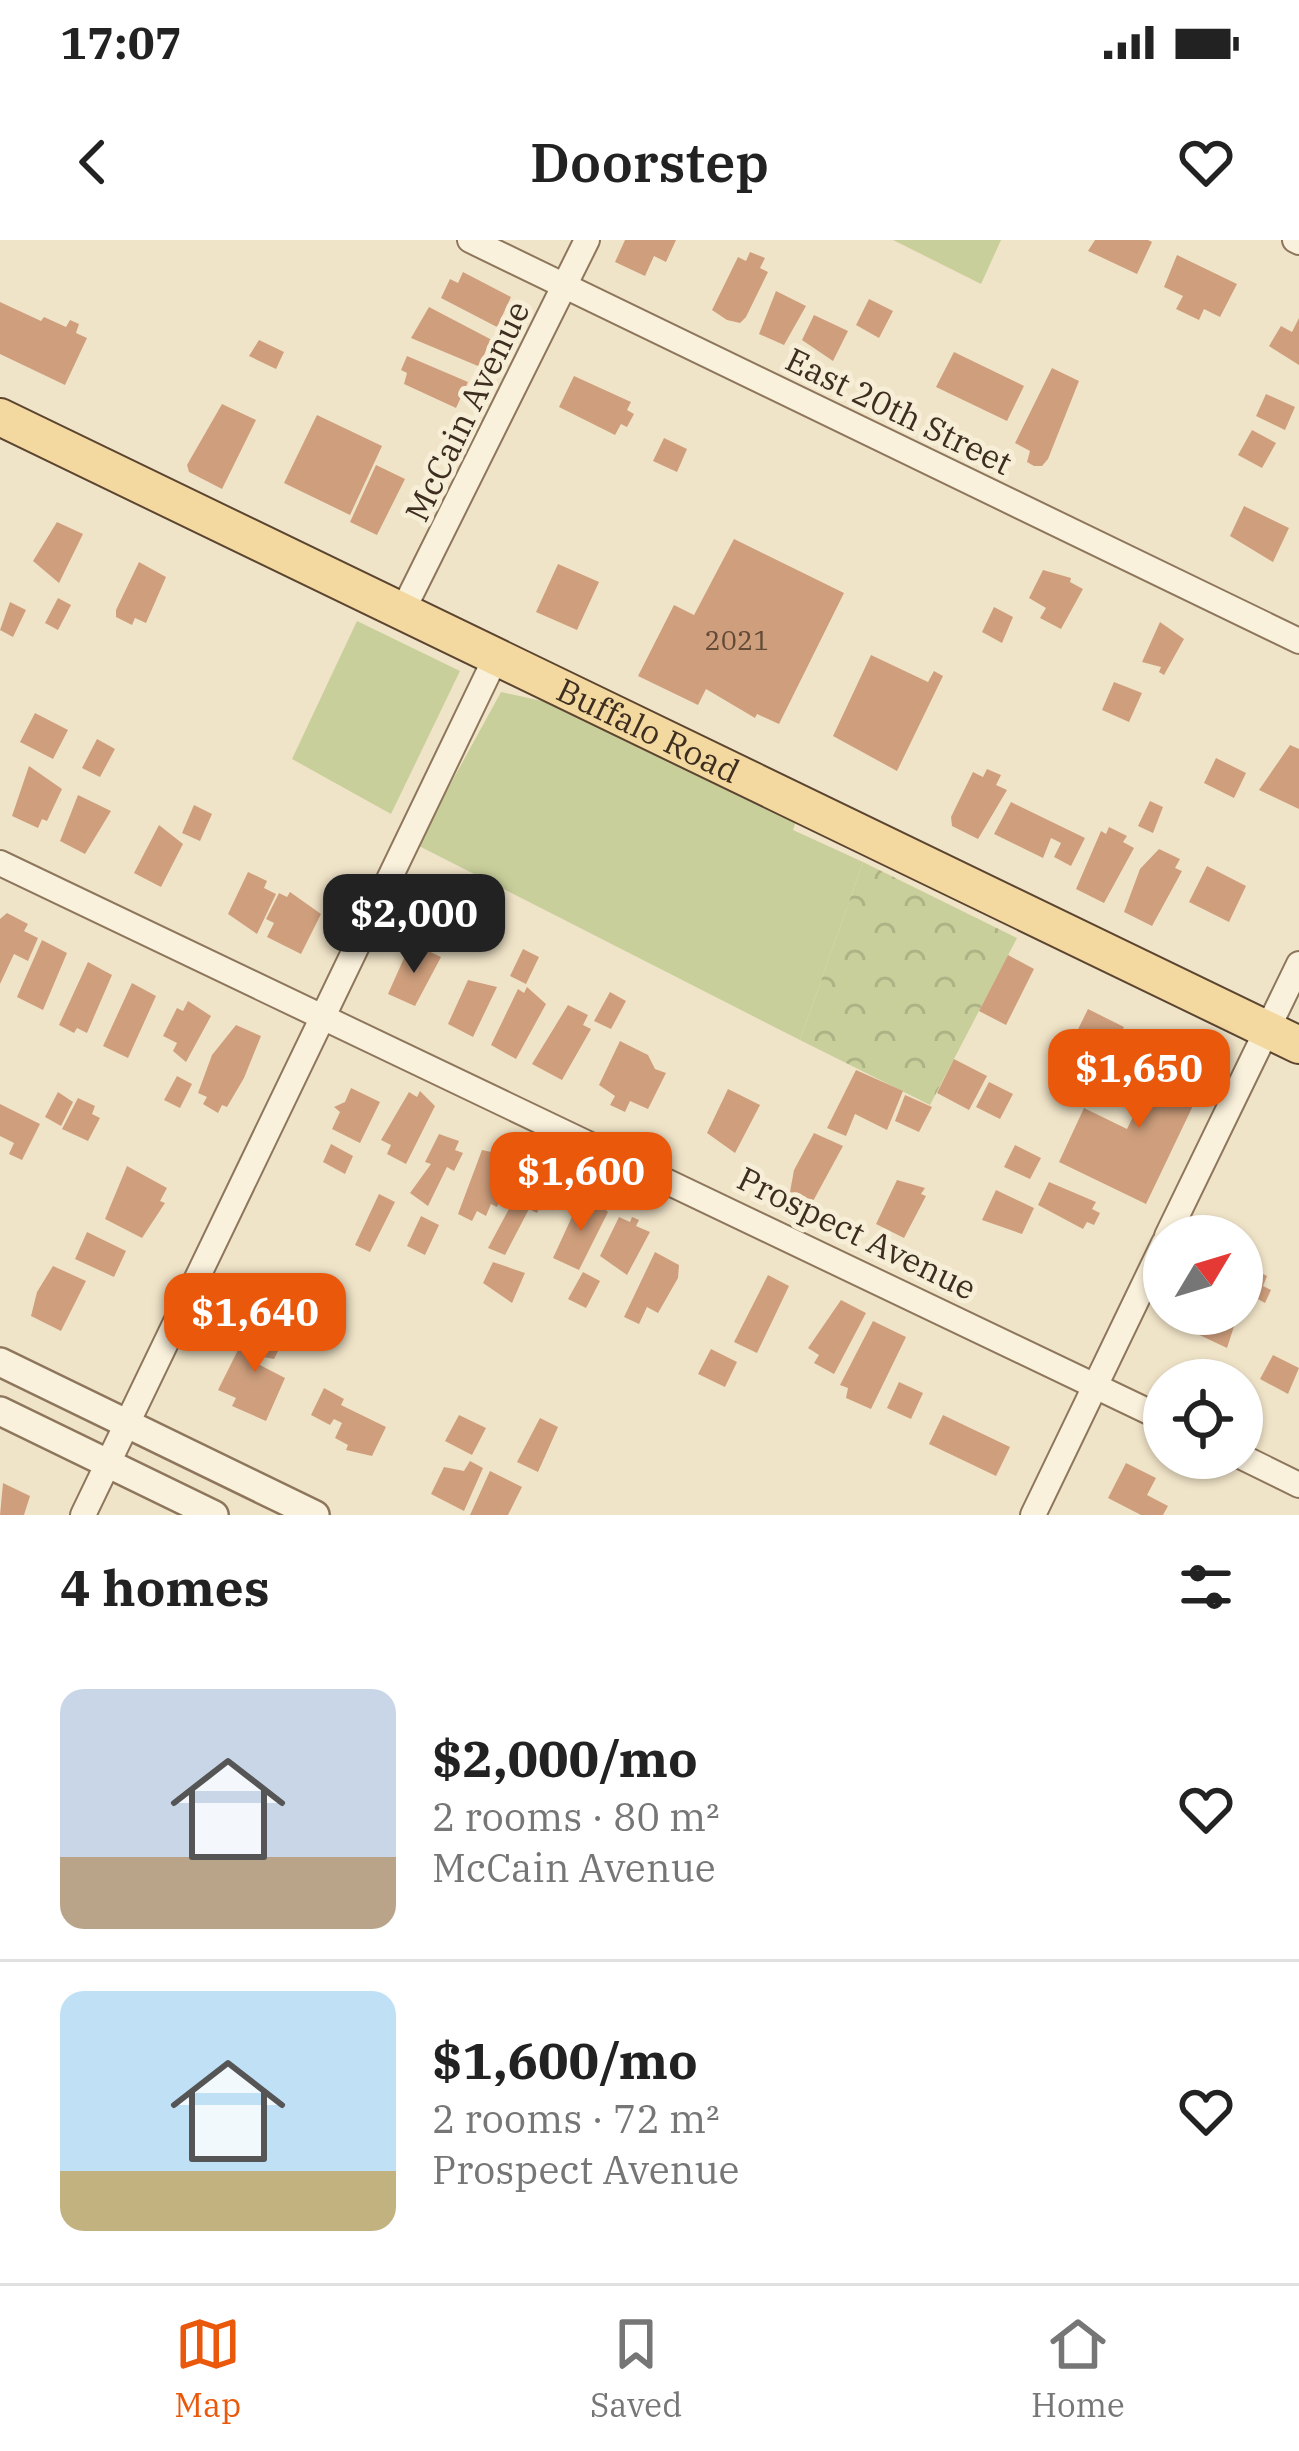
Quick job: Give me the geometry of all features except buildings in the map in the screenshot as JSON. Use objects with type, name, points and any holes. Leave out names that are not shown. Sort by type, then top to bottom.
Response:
[{"type":"main road","name":"Buffalo Road","points":[[0,417],[1283,1038]]},
{"type":"street","name":"East 20th Street","points":[[470,240],[1299,641]]},
{"type":"street","name":"McCain Avenue","points":[[403,610],[587,240]]},
{"type":"street","points":[[83,1515],[497,655]]},
{"type":"street","name":"Prospect Avenue","points":[[0,862],[325,1013],[1143,1408]]},
{"type":"street","points":[[1180,1215],[1283,1038],[1299,964]]},
{"type":"street","points":[[1033,1515],[1143,1288]]},
{"type":"street","points":[[0,1362],[315,1515]]},
{"type":"street","points":[[0,1411],[214,1515]]},
{"type":"street","points":[[1263,1467],[1299,1485]]},
{"type":"green space","points":[[893,240],[1001,240],[981,284]]},
{"type":"green space","points":[[357,621],[460,671],[391,814],[292,759]]},
{"type":"green space","points":[[501,692],[556,704],[796,821],[793,830],[863,862],[800,1040],[417,845]]},
{"type":"green space","points":[[863,862],[1017,938],[930,1105],[800,1040]]}]
